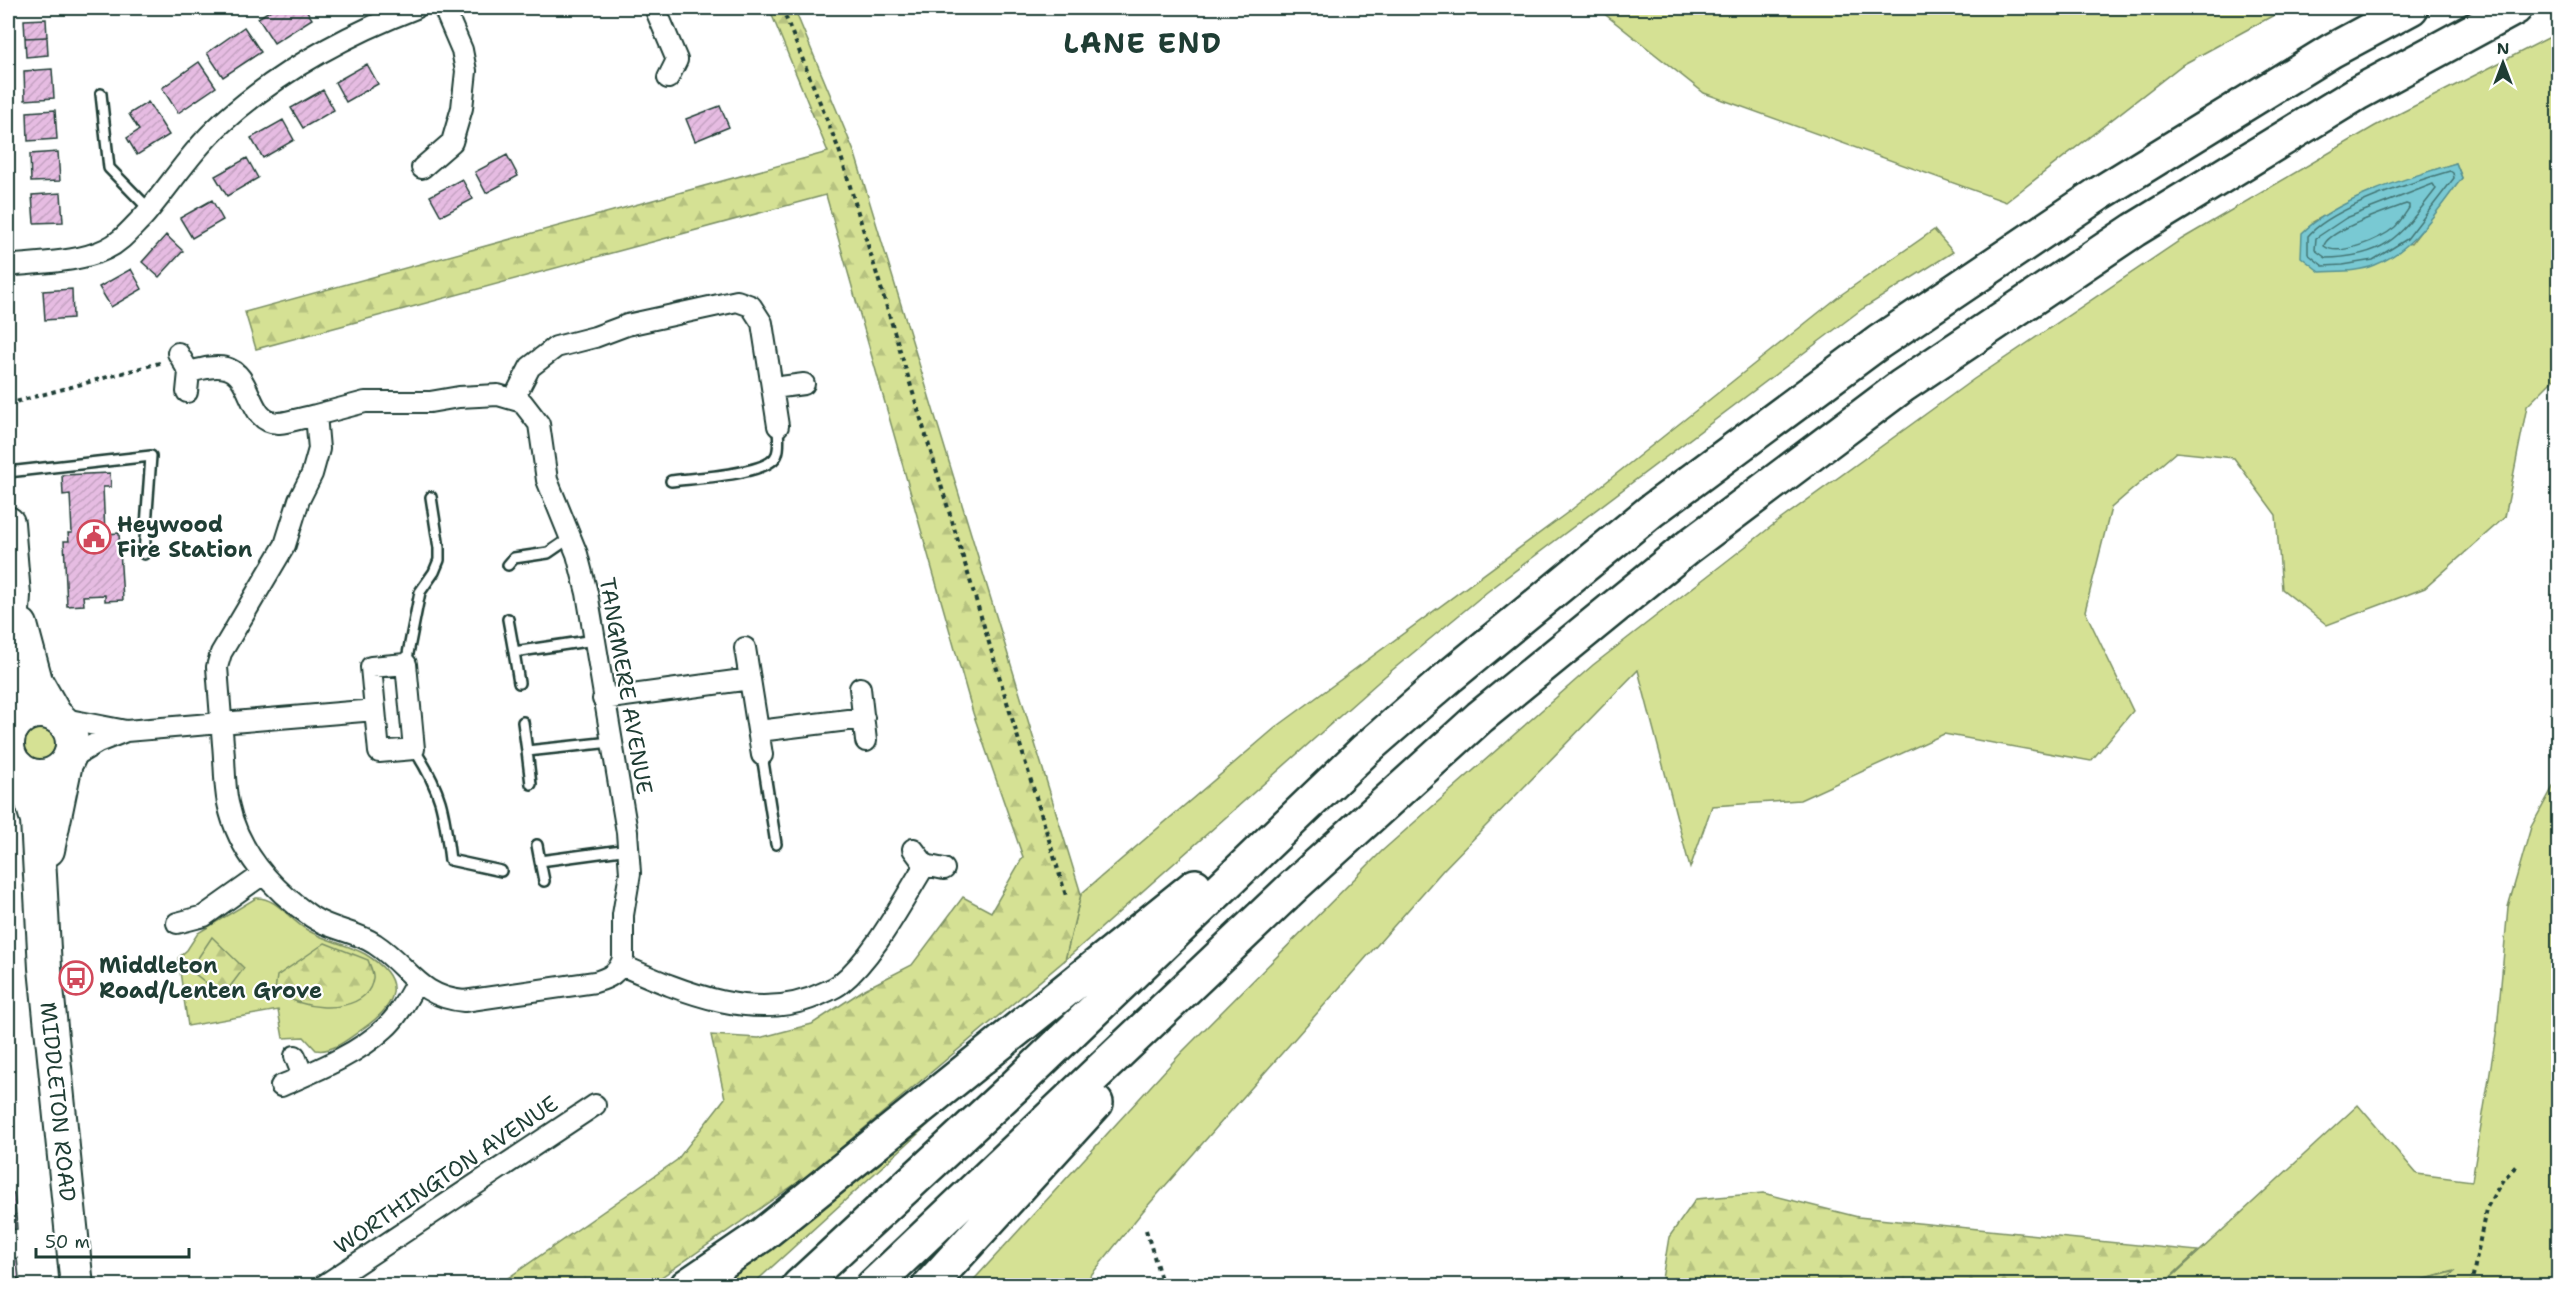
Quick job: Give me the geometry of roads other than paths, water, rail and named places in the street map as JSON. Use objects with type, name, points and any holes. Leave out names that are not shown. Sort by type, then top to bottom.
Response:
[{"type":"highway","points":[[687,1286],[762,1235],[1365,750],[1450,676],[1651,511],[1879,342],[2097,195],[2331,51],[2411,8]]},
{"type":"highway","points":[[873,1286],[1295,885],[1480,717],[1688,547],[1902,386],[2134,230],[2358,93],[2515,8]]},
{"type":"highway","points":[[800,1286],[1024,1078],[1365,750]]},
{"type":"highway","points":[[929,1286],[1295,885]]},
{"type":"main road","name":"MIDDLETON ROAD","points":[[8,523],[14,595],[9,674],[14,712],[12,748],[37,820],[45,968],[77,1286]]},
{"type":"main road","name":"MIDDLETON ROAD","points":[[14,595],[36,681],[57,717]]},
{"type":"main road","points":[[45,712],[57,717],[66,725],[71,736],[72,748],[67,762],[61,768],[45,776],[33,775],[12,748],[23,717],[32,713],[45,712]]},
{"type":"main road","name":"MIDDLETON ROAD","points":[[41,881],[67,762]]},
{"type":"street","points":[[8,266],[86,257],[106,249],[124,237],[219,125],[254,97],[328,48],[377,23],[416,8]]},
{"type":"street","points":[[422,168],[452,142],[463,99],[466,71],[462,50],[444,8]]},
{"type":"street","points":[[655,8],[677,60],[669,78]]},
{"type":"street","points":[[189,372],[212,368],[235,371],[247,387],[255,408],[266,420],[277,423],[365,402],[430,402],[480,395],[514,398],[530,367],[556,347],[595,337],[640,321],[737,301],[751,306],[759,317],[766,342],[778,426]]},
{"type":"street","points":[[178,353],[189,372],[187,392]]},
{"type":"street","points":[[773,388],[804,384]]},
{"type":"street","name":"TANGMERE AVENUE","points":[[514,398],[528,408],[539,424],[548,480],[585,583],[629,849],[630,873],[623,915],[624,951],[621,965]]},
{"type":"street","points":[[316,415],[320,449],[312,474],[299,500],[285,545],[220,653],[217,667],[228,803],[243,844],[263,874],[283,894],[314,918],[375,944],[416,983],[450,1000],[476,1000],[603,980],[610,977],[621,965],[658,980],[747,1007],[781,1007],[810,999],[839,985],[872,948],[925,865]]},
{"type":"street","points":[[745,648],[762,755]]},
{"type":"street","points":[[406,664],[414,749],[379,752],[371,667],[406,664]]},
{"type":"street","points":[[603,699],[750,679]]},
{"type":"street","points":[[860,688],[866,741]]},
{"type":"street","points":[[57,717],[126,731],[375,710]]},
{"type":"street","points":[[759,731],[864,718]]},
{"type":"street","points":[[67,762],[98,742],[126,731]]},
{"type":"street","points":[[913,849],[925,865],[945,869]]},
{"type":"street","points":[[174,924],[204,916],[263,874]]},
{"type":"street","points":[[281,1086],[344,1056],[377,1036],[393,1019],[416,983]]},
{"type":"street","points":[[295,1056],[303,1076]]},
{"type":"street","name":"WORTHINGTON AVENUE","points":[[323,1286],[595,1105]]},
{"type":"lane","points":[[101,94],[109,168],[149,209]]},
{"type":"lane","points":[[671,481],[744,471],[771,464],[777,455],[778,426]]},
{"type":"lane","points":[[8,472],[151,456],[144,554]]},
{"type":"lane","points":[[406,664],[420,591],[434,572],[439,560],[440,548],[431,497]]},
{"type":"lane","points":[[508,565],[514,558],[548,553],[570,538]]},
{"type":"lane","points":[[508,619],[519,683]]},
{"type":"lane","points":[[514,652],[594,640]]},
{"type":"lane","points":[[523,722],[531,784]]},
{"type":"lane","points":[[527,751],[611,742]]},
{"type":"lane","points":[[414,749],[429,772],[440,796],[450,860],[501,871]]},
{"type":"lane","points":[[762,755],[776,844]]},
{"type":"lane","points":[[537,845],[544,881]]},
{"type":"lane","points":[[540,861],[629,849]]},
{"type":"water","points":[[2456,163],[2462,178],[2424,228],[2402,250],[2389,258],[2362,269],[2320,272],[2301,257],[2302,233],[2334,210],[2375,190]]},
{"type":"place","name":"Heywood Fire Station","points":[[94,537]]},
{"type":"place","name":"Middleton Road/Lenten Grove","points":[[76,978]]},
{"type":"district","name":"LANE END","points":[[1143,43]]}]
